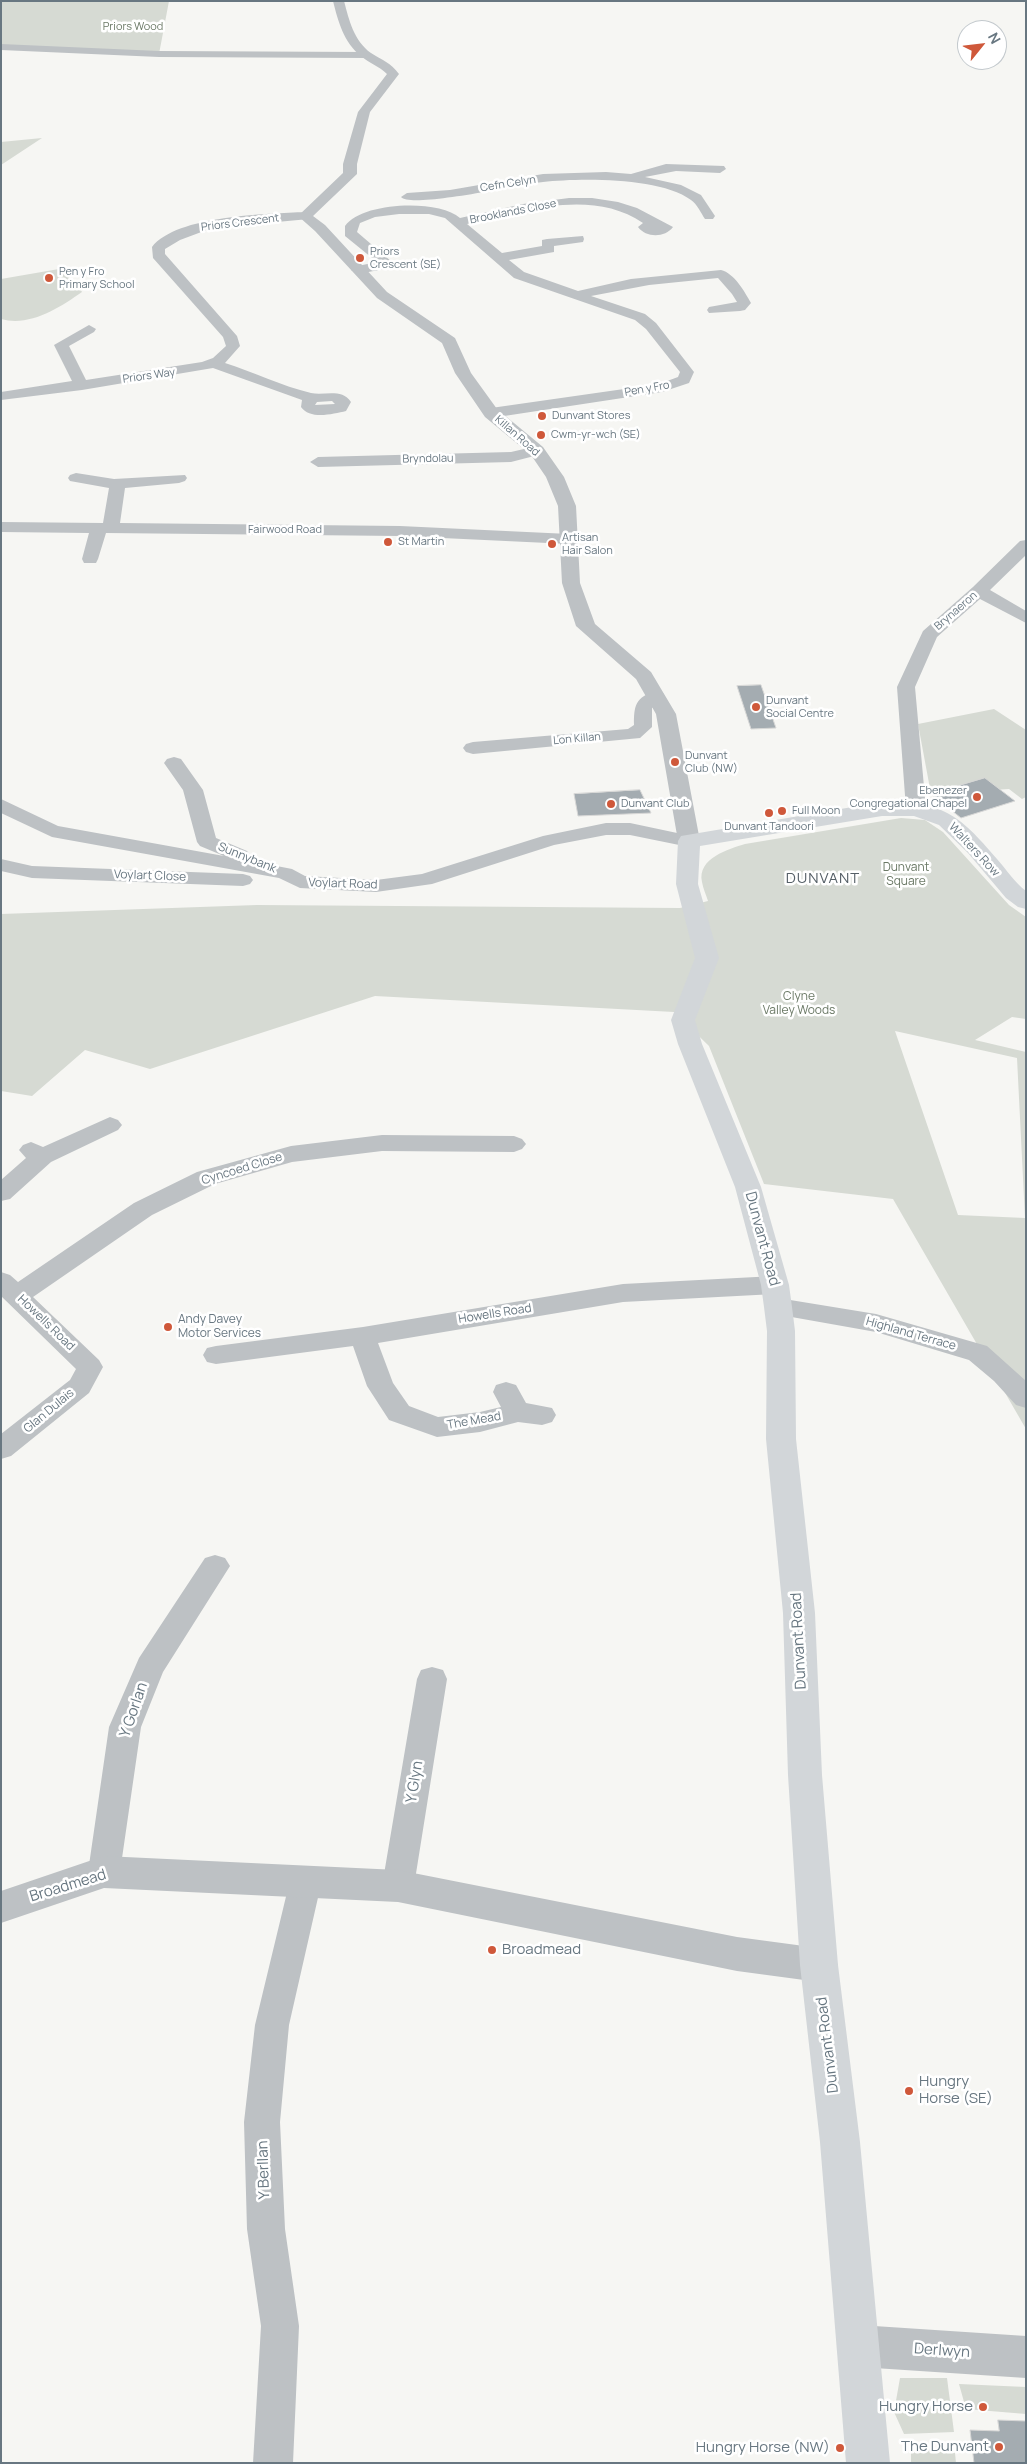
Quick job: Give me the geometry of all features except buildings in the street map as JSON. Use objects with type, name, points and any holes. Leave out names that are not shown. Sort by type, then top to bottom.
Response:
[{"type":"main road","points":[[689,841],[882,809],[916,809]]},
{"type":"main road","name":"Walters Row","points":[[916,809],[946,820],[976,848],[1014,893],[1026,902]]},
{"type":"main road","name":"Dunvant Road","points":[[689,841],[687,884],[707,958],[683,1020],[690,1044],[748,1188],[776,1296],[781,1331],[781,1439],[799,1613],[805,1775],[819,1965],[840,2142],[868,2463]]},
{"type":"street","points":[[305,216],[350,174],[350,164],[364,112],[392,74],[384,64],[366,55],[357,47],[349,33],[338,1]]},
{"type":"street","points":[[1,47],[159,54],[366,55]]},
{"type":"street","name":"Cefn Celyn","points":[[633,178],[654,169],[720,169]]},
{"type":"street","name":"Cefn Celyn","points":[[399,210],[394,202],[407,197],[450,194],[543,178],[583,176],[633,178],[677,188],[698,198],[709,216]]},
{"type":"street","name":"Brooklands Close","points":[[459,222],[533,206],[587,202],[610,204],[633,211],[652,223]]},
{"type":"street","name":"Pen y Fro","points":[[358,270],[379,266],[385,262],[350,234],[351,226],[356,220],[372,214],[399,210],[429,210],[449,215],[519,274],[575,296],[640,317],[651,326],[687,372],[684,380],[662,388],[491,413]]},
{"type":"street","name":"Killan Road","points":[[305,216],[320,228],[382,295],[449,341],[463,373],[491,413],[515,435],[537,451],[555,476],[567,506],[571,583],[586,626],[644,676],[666,714],[689,841]]},
{"type":"street","name":"Priors Crescent","points":[[216,364],[227,356],[233,346],[230,336],[158,255],[159,247],[171,238],[202,227],[248,220],[305,216]]},
{"type":"street","points":[[498,258],[549,249],[547,243],[578,239]]},
{"type":"street","points":[[575,296],[595,290],[648,281],[721,274],[744,303],[740,307],[714,310]]},
{"type":"street","points":[[82,386],[61,345],[89,329]]},
{"type":"street","name":"Priors Way","points":[[1,396],[82,386],[216,364],[312,398]]},
{"type":"street","name":"Bryndolau","points":[[315,445],[318,466],[512,458],[537,451]]},
{"type":"street","points":[[76,478],[95,483],[117,485],[178,478]]},
{"type":"street","points":[[90,559],[105,528],[117,485]]},
{"type":"street","name":"Fairwood Road","points":[[1,527],[400,531],[569,539]]},
{"type":"street","name":"Brynaeron","points":[[916,809],[906,687],[929,635],[979,591],[1026,545]]},
{"type":"street","points":[[979,591],[1026,618]]},
{"type":"street","name":"Lon Killan","points":[[472,748],[633,734],[643,727],[643,706],[656,697]]},
{"type":"street","name":"Sunnybank","points":[[174,763],[193,790],[207,842],[292,878]]},
{"type":"street","name":"Voylart Road","points":[[1,806],[52,831],[292,878],[376,886],[424,880],[550,840],[606,829],[630,829],[689,841]]},
{"type":"street","name":"Voylart Close","points":[[1,865],[32,872],[292,878]]},
{"type":"street","points":[[1,1193],[36,1154],[110,1126]]},
{"type":"street","name":"Cyncoed Close","points":[[9,1288],[143,1209],[206,1178],[291,1154],[382,1143],[468,1151],[514,1144]]},
{"type":"street","name":"Howells Road","points":[[9,1288],[90,1367]]},
{"type":"street","name":"Howells Road","points":[[216,1355],[363,1336],[623,1293],[776,1296]]},
{"type":"street","name":"Highland Terrace","points":[[776,1296],[978,1353],[1003,1374],[1026,1398]]},
{"type":"street","name":"The Mead","points":[[363,1336],[380,1386],[398,1413],[437,1427],[480,1422],[522,1406]]},
{"type":"street","name":"Glan Dulais","points":[[1,1449],[80,1386],[90,1367]]},
{"type":"street","name":"Y Gorlan","points":[[104,1872],[125,1727],[150,1668],[214,1565]]},
{"type":"street","name":"Y Glyn","points":[[398,1886],[432,1679]]},
{"type":"street","name":"Broadmead","points":[[1,1908],[104,1872],[306,1880],[398,1886],[737,1954],[819,1965]]},
{"type":"street","name":"Y Berllan","points":[[273,2463],[280,2326],[266,2229],[262,2122],[272,2025],[306,1880]]},
{"type":"street","name":"Derlwyn","points":[[859,2346],[1026,2357]]},
{"type":"green space","name":"Priors Wood","points":[[1,1],[169,1],[159,54],[1,47]]},
{"type":"green space","points":[[42,138],[1,165],[1,142]]},
{"type":"green space","points":[[59,269],[78,285],[82,292],[54,310],[33,318],[12,321],[1,319],[1,279]]},
{"type":"green space","points":[[994,709],[1026,730],[1026,797],[1022,799],[1009,789],[931,794],[918,724]]},
{"type":"green space","name":"Clyne Valley Woods","points":[[901,818],[925,820],[943,832],[1009,905],[1026,917],[1026,1019],[1012,1017],[975,1040],[1026,1052],[1026,1429],[893,1199],[764,1184],[709,1046],[674,1012],[375,996],[150,1069],[85,1050],[32,1096],[1,1091],[1,914],[257,905],[680,908],[708,901],[702,882],[704,867],[709,861],[723,852],[745,844]],"holes":[[[895,1031],[1017,1058],[1025,1218],[958,1215]]]},
{"type":"green space","points":[[900,2378],[947,2378],[954,2432],[904,2434],[894,2412]]},
{"type":"green space","points":[[959,2384],[1026,2387],[1026,2414],[966,2409]]},
{"type":"green space","points":[[911,2448],[946,2449],[955,2453],[956,2463],[911,2463]]},
{"type":"place","name":"Priors Crescent (SE)","points":[[360,258]]},
{"type":"place","name":"Pen y Fro Primary School","points":[[49,278]]},
{"type":"place","name":"Dunvant Stores","points":[[542,416]]},
{"type":"place","name":"Cwm-yr-wch (SE)","points":[[541,435]]},
{"type":"place","name":"St Martin","points":[[388,542]]},
{"type":"place","name":"Artisan Hair Salon","points":[[552,544]]},
{"type":"place","name":"Dunvant Social Centre","points":[[756,707]]},
{"type":"place","name":"Dunvant Club (NW)","points":[[675,762]]},
{"type":"place","name":"Ebenezer Congregational Chapel","points":[[977,797]]},
{"type":"place","name":"Dunvant Club","points":[[611,804]]},
{"type":"place","name":"Full Moon","points":[[782,811]]},
{"type":"place","name":"Dunvant Tandoori","points":[[769,813]]},
{"type":"place","name":"Andy Davey Motor Services","points":[[168,1327]]},
{"type":"place","name":"Broadmead","points":[[492,1950]]},
{"type":"place","name":"Hungry Horse (SE)","points":[[909,2091]]},
{"type":"place","name":"Hungry Horse","points":[[983,2407]]},
{"type":"place","name":"The Dunvant","points":[[999,2447]]},
{"type":"place","name":"Hungry Horse (NW)","points":[[840,2448]]},
{"type":"district","name":"DUNVANT","points":[[823,879]]},
{"type":"park label","name":"Dunvant Square","points":[[906,875]]}]
